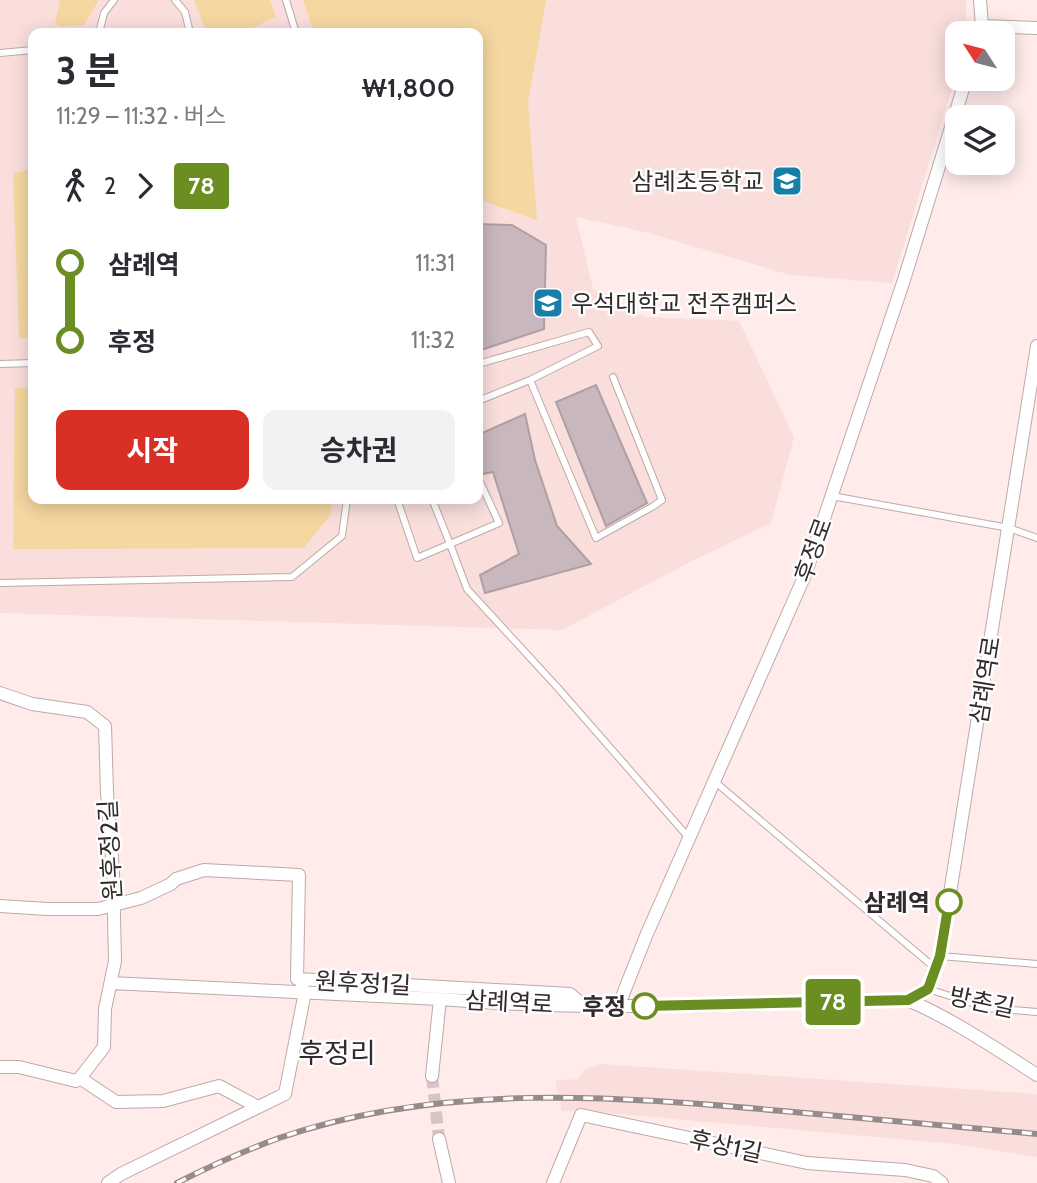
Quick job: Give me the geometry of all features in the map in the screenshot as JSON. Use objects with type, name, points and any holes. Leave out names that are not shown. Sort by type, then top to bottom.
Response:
[{"type":"street","points":[[979,0],[980,21]]},
{"type":"street","points":[[1015,28],[1037,27]]},
{"type":"street","name":"후정로","points":[[618,1007],[646,936],[805,575],[899,296],[962,91]]},
{"type":"street","name":"삼례역로","points":[[908,1000],[928,989],[940,956],[1037,346]]},
{"type":"street","name":"원후정2길","points":[[0,693],[32,704],[87,712],[105,726],[115,961],[105,1009],[104,1047],[80,1078]]},
{"type":"street","name":"원후정1길","points":[[0,906],[98,909],[141,898],[171,884],[176,878],[204,870],[299,875],[297,979],[570,994],[584,1006]]},
{"type":"street","points":[[108,1183],[121,1174],[285,1094],[305,992],[297,979]]},
{"type":"street","points":[[111,984],[440,999]]},
{"type":"street","name":"삼례역로","points":[[432,1076],[440,999],[618,1007],[908,1000],[937,1012],[1037,1075]]},
{"type":"street","points":[[0,1067],[19,1067],[76,1081],[80,1078],[116,1102],[163,1101],[219,1086],[258,1107]]},
{"type":"street","name":"후상1길","points":[[553,1183],[581,1115],[807,1163],[905,1170],[933,1176],[942,1183]]},
{"type":"street","points":[[439,1139],[449,1183]]},
{"type":"lane","points":[[100,28],[104,13],[114,0]]},
{"type":"lane","points":[[175,0],[181,6],[189,28]]},
{"type":"lane","points":[[286,0],[294,28]]},
{"type":"lane","points":[[0,52],[28,50]]},
{"type":"lane","points":[[483,363],[589,332],[598,346],[530,380],[483,399]]},
{"type":"lane","points":[[0,364],[28,363]]},
{"type":"lane","points":[[530,380],[597,538],[662,500],[613,377]]},
{"type":"lane","points":[[399,504],[417,558],[499,523],[483,488]]},
{"type":"lane","points":[[832,496],[1009,528],[1037,538]]},
{"type":"lane","points":[[0,583],[292,577],[342,536],[346,504]]},
{"type":"lane","points":[[436,504],[467,589],[689,838]]},
{"type":"lane","points":[[714,781],[936,969]]},
{"type":"lane","points":[[940,956],[1037,964]]},
{"type":"lane","name":"방촌길","points":[[928,989],[988,1008],[1037,1012]]},
{"type":"shaded area","name":"우석대학교 전주캠퍼스","points":[[0,0],[966,0],[966,21],[945,21],[945,91],[951,91],[892,283],[790,275],[645,232],[576,217],[593,289],[644,317],[739,321],[794,437],[771,523],[690,562],[562,630],[0,613]]},
{"type":"shaded area","points":[[60,0],[99,0],[84,25],[60,26],[55,23]]},
{"type":"shaded area","points":[[194,0],[270,0],[276,17],[252,28],[205,28]]},
{"type":"shaded area","points":[[303,0],[546,0],[528,102],[537,220],[483,201],[483,28],[312,28]]},
{"type":"shaded area","points":[[28,170],[28,338],[19,338],[13,173]]},
{"type":"shaded area","points":[[28,387],[28,504],[331,504],[331,514],[304,548],[13,549],[15,388]]},
{"type":"shaded area","points":[[601,1064],[1037,1094],[1037,1157],[955,1144],[562,1111],[555,1081],[578,1079],[584,1070]]},
{"type":"building","points":[[483,224],[512,225],[546,245],[544,329],[483,349]]},
{"type":"building","points":[[596,385],[647,503],[606,526],[556,402]]},
{"type":"building","points":[[525,414],[535,460],[557,526],[591,564],[485,593],[480,575],[519,554],[493,472],[483,474],[483,433]]},
{"type":"tunnel","points":[[432,1076],[439,1139]]},
{"type":"railway","points":[[177,1183],[266,1143],[340,1120],[403,1108],[466,1101],[529,1098],[657,1101],[1037,1134]]},
{"type":"bus line","name":"78","points":[[645,1006],[908,1000],[928,989],[940,956],[949,902]]},
{"type":"place","name":"삼례초등학교","points":[[787,181]]},
{"type":"place","name":"우석대학교 전주캠퍼스","points":[[548,303]]},
{"type":"place","name":"삼례역","points":[[949,902]]},
{"type":"place","name":"후정","points":[[645,1006]]},
{"type":"district","name":"후정리","points":[[337,1053]]}]
